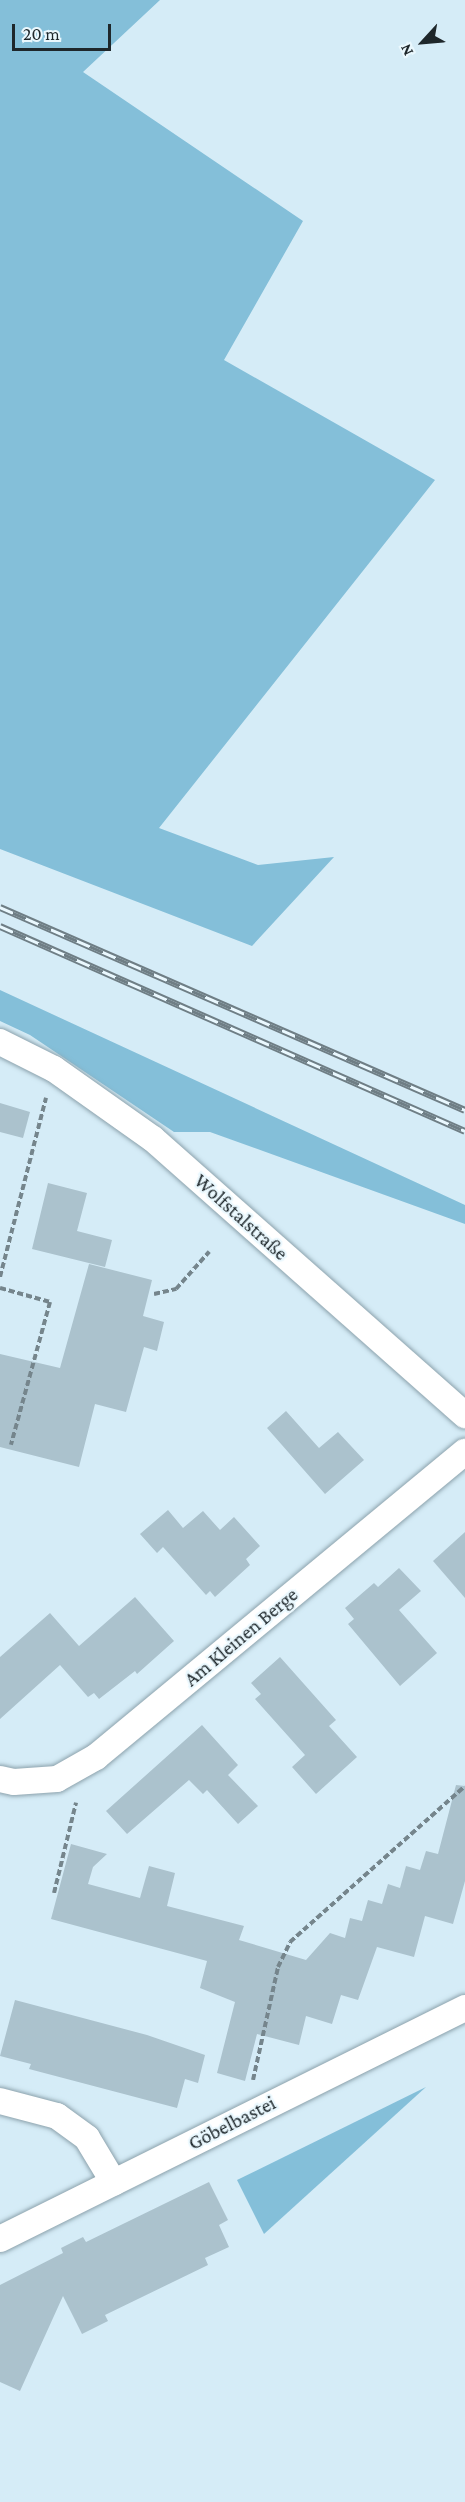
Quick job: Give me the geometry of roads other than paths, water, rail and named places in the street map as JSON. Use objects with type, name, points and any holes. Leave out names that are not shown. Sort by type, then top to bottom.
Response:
[{"type":"street","name":"Wolfstalstraße","points":[[0,1042],[54,1069],[153,1139],[465,1415]]},
{"type":"street","name":"Am Kleinen Berge","points":[[0,1779],[14,1782],[57,1779],[96,1757],[465,1452]]},
{"type":"street","name":"Göbelbastei","points":[[0,2239],[465,2008]]},
{"type":"street","points":[[0,2101],[57,2116],[87,2138],[114,2183]]},
{"type":"railway","points":[[0,907],[465,1110]]},
{"type":"railway","points":[[0,926],[465,1131]]}]
